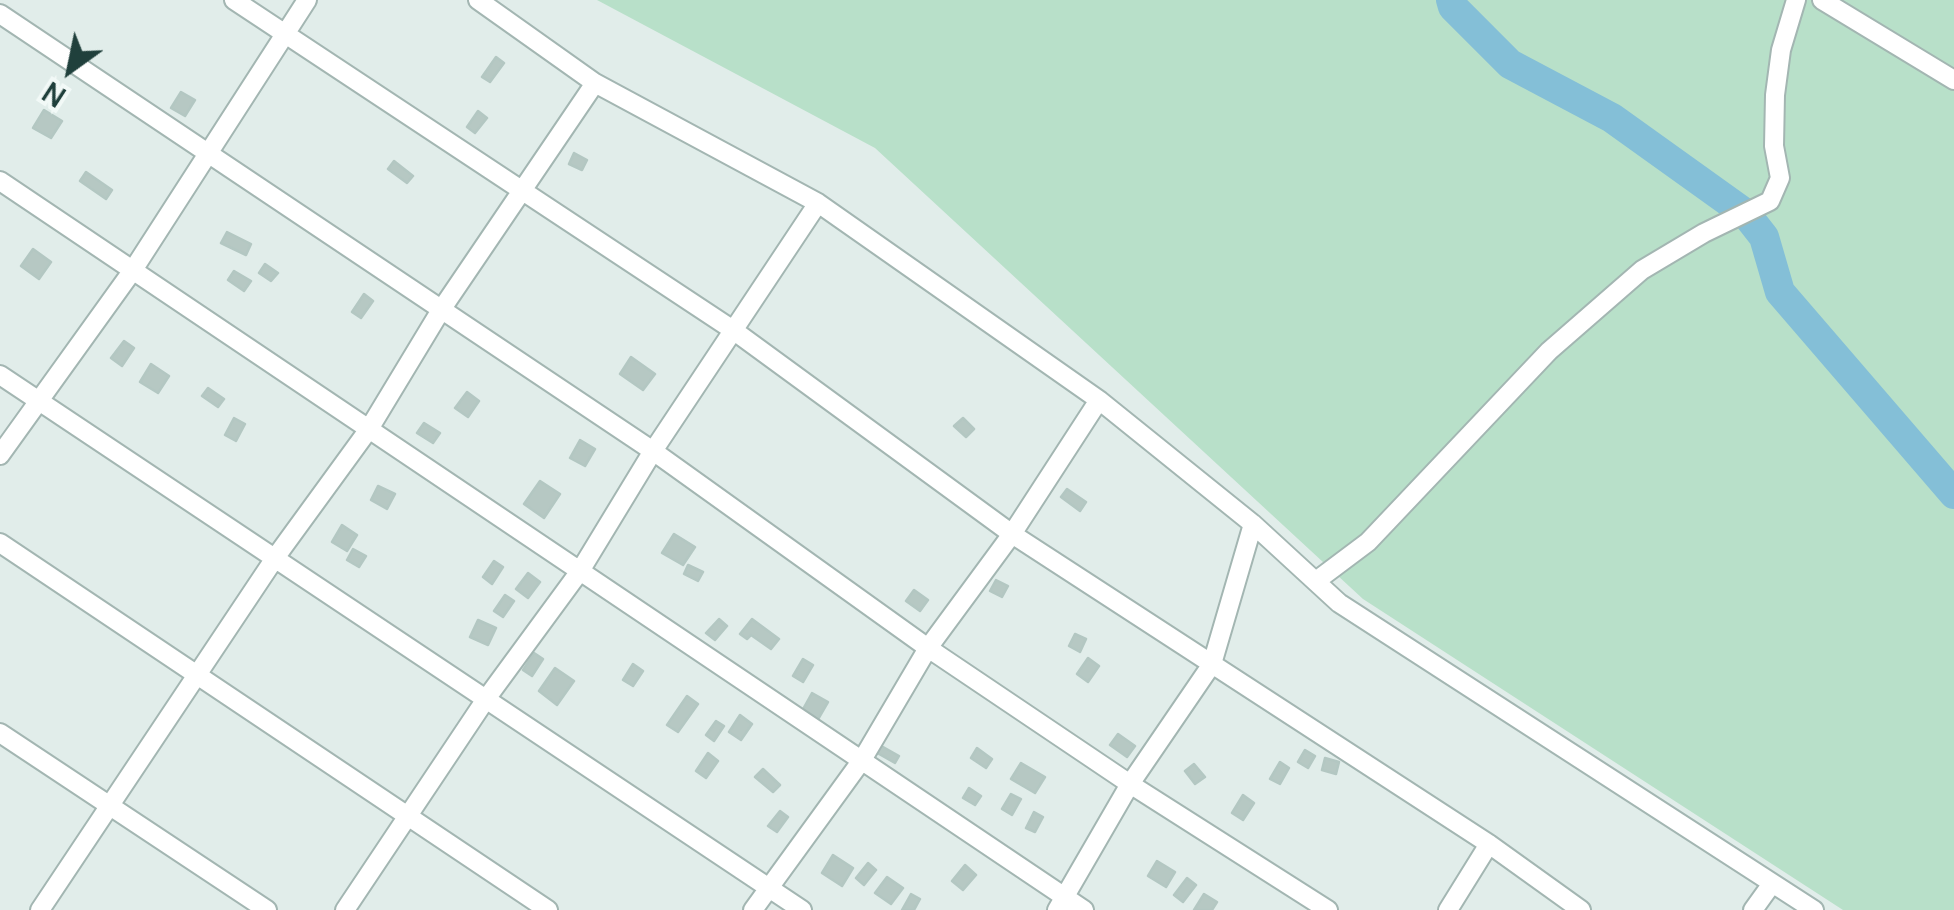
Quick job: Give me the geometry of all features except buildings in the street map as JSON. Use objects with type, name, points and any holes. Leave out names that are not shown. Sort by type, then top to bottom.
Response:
[{"type":"street","points":[[234,0],[733,330],[1012,534],[1489,844],[1581,910]]},
{"type":"street","points":[[0,455],[133,270],[307,0]]},
{"type":"street","points":[[478,0],[596,83],[818,203],[1099,400],[1253,524],[1340,603],[1814,910]]},
{"type":"street","points":[[1316,581],[1368,542],[1548,351],[1642,270],[1704,233],[1770,201],[1780,178],[1774,146],[1775,96],[1796,0]]},
{"type":"street","points":[[1822,0],[1954,80]]},
{"type":"street","points":[[0,14],[652,451],[928,648],[1130,784],[1328,910]]},
{"type":"street","points":[[40,910],[275,558],[369,429],[441,310],[596,83]]},
{"type":"street","points":[[0,181],[862,760],[1062,904],[1084,910]]},
{"type":"street","points":[[345,910],[486,699],[580,571],[652,451],[818,203]]},
{"type":"street","points":[[0,374],[802,910]]},
{"type":"street","points":[[753,910],[862,760],[928,648],[1012,534],[1099,400]]},
{"type":"street","points":[[1062,904],[1130,784],[1212,664],[1253,524]]},
{"type":"street","points":[[0,544],[548,910]]},
{"type":"street","points":[[0,733],[267,910]]},
{"type":"street","points":[[1448,910],[1489,844]]},
{"type":"street","points":[[1753,910],[1771,885]]},
{"type":"green space","points":[[597,0],[1954,0],[1954,910],[1843,910],[1363,599],[875,148]]},
{"type":"waterway","points":[[1451,0],[1453,7],[1510,64],[1612,118],[1746,214],[1764,237],[1780,292],[1954,494]]}]
